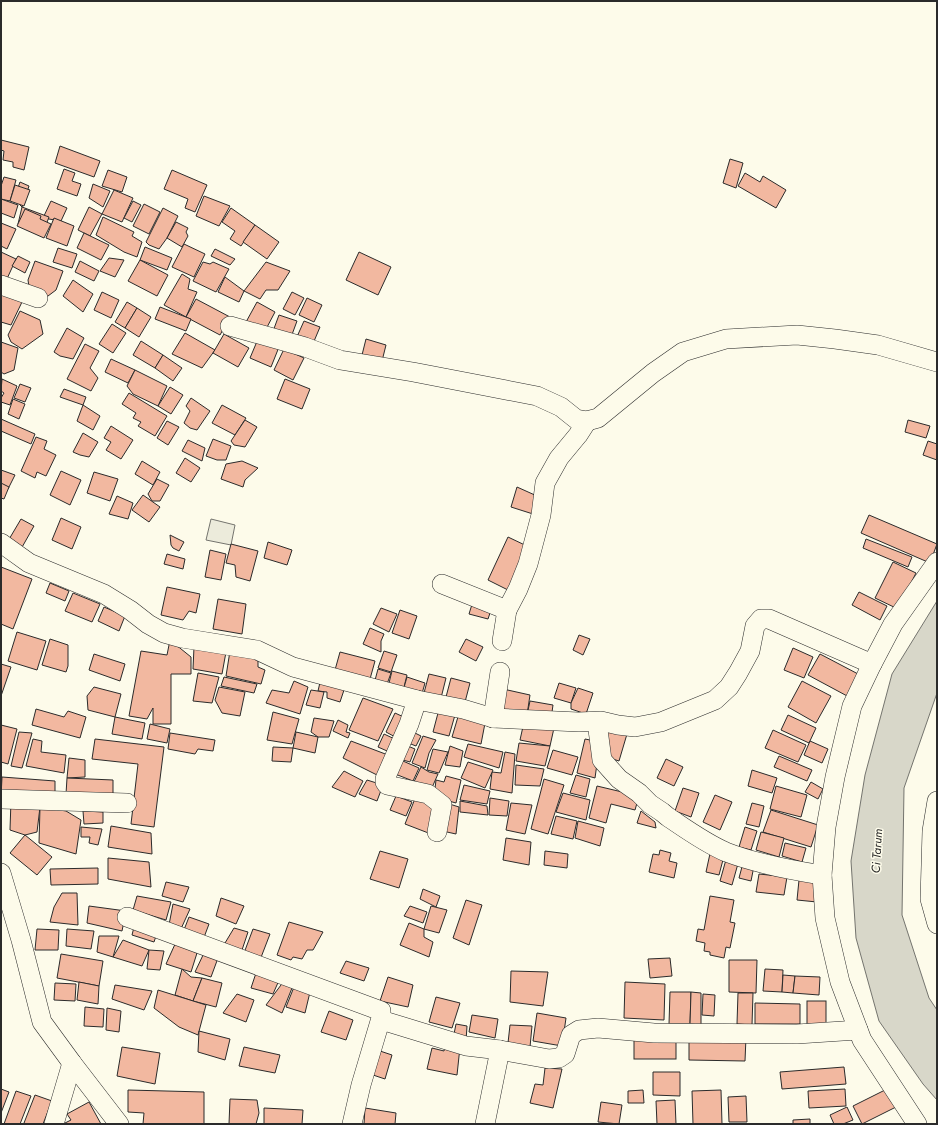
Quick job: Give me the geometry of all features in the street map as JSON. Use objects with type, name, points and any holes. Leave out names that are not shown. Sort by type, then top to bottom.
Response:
[{"type":"street","points":[[1,285],[38,298]]},
{"type":"street","points":[[230,326],[305,347],[340,360],[413,372],[537,396],[561,407],[576,419],[587,421],[598,418],[683,352],[726,339],[797,335],[836,339],[878,346],[937,362]]},
{"type":"street","points":[[502,642],[507,610],[518,589],[528,564],[541,515],[545,483],[559,458],[578,435],[587,421]]},
{"type":"street","points":[[1,543],[29,563],[104,594],[164,633],[200,642],[257,650],[293,667],[417,700],[463,709],[493,718],[579,722],[592,721],[635,727],[661,722],[715,700],[729,687],[750,651],[755,626],[760,619],[769,619],[872,664]]},
{"type":"street","points":[[917,1124],[862,1040],[858,1030],[840,982],[824,918],[822,875],[826,827],[835,777],[852,706],[893,624],[937,562]]},
{"type":"street","points":[[442,584],[507,610]]},
{"type":"street","points":[[493,718],[500,672]]},
{"type":"street","points":[[417,700],[409,724],[385,782],[387,785],[428,794],[442,805],[436,832]]},
{"type":"street","points":[[597,722],[602,760],[619,779],[639,793],[650,804],[698,837],[726,852],[772,867],[822,875]]},
{"type":"street","points":[[1,799],[127,803]]},
{"type":"street","points":[[937,801],[932,832],[930,899],[937,924]]},
{"type":"street","points":[[1,873],[21,940],[42,1022],[119,1124]]},
{"type":"street","points":[[127,917],[380,1010],[382,1015],[381,1020],[352,1124]]},
{"type":"street","points":[[381,1020],[466,1046],[500,1050],[550,1059],[559,1058],[565,1054],[571,1035],[579,1030],[598,1028],[654,1033],[797,1034],[858,1030]]},
{"type":"street","points":[[485,1124],[500,1050]]},
{"type":"street","points":[[54,1124],[72,1063]]},
{"type":"shaded area","points":[[211,519],[235,525],[231,545],[206,540]]},
{"type":"water","name":"Ci Tarum","points":[[937,601],[937,693],[904,788],[902,915],[929,998],[937,1010],[937,1100],[923,1084],[879,1021],[856,938],[851,861],[865,775],[892,674]]},
{"type":"building","points":[[1,140],[29,147],[24,170],[13,167],[13,162],[3,160],[4,151],[1,150]]},
{"type":"building","points":[[60,146],[100,161],[94,177],[55,163]]},
{"type":"building","points":[[730,159],[743,163],[736,188],[723,183]]},
{"type":"building","points":[[64,169],[75,173],[72,181],[81,184],[77,196],[57,189]]},
{"type":"building","points":[[108,170],[127,177],[122,192],[102,186]]},
{"type":"building","points":[[172,170],[207,185],[195,212],[185,208],[188,199],[164,189]]},
{"type":"building","points":[[745,173],[760,182],[763,176],[786,190],[776,208],[738,186]]},
{"type":"building","points":[[4,177],[16,180],[10,201],[1,199],[1,186]]},
{"type":"building","points":[[20,182],[29,186],[22,207],[14,199]]},
{"type":"building","points":[[93,184],[110,191],[103,207],[89,198]]},
{"type":"building","points":[[15,185],[30,190],[24,206],[10,201]]},
{"type":"building","points":[[114,190],[133,198],[122,222],[102,214]]},
{"type":"building","points":[[204,196],[230,206],[219,226],[196,216]]},
{"type":"building","points":[[1,199],[18,205],[14,218],[1,213]]},
{"type":"building","points":[[51,201],[67,208],[61,221],[43,218]]},
{"type":"building","points":[[133,201],[141,205],[132,222],[124,218]]},
{"type":"building","points":[[144,204],[160,212],[149,234],[133,226]]},
{"type":"building","points":[[22,207],[49,217],[43,233],[18,224]]},
{"type":"building","points":[[89,207],[102,214],[90,236],[78,230]]},
{"type":"building","points":[[163,208],[178,216],[167,238],[159,249],[149,245],[146,242]]},
{"type":"building","points":[[231,208],[255,225],[241,246],[230,239],[235,231],[222,222]]},
{"type":"building","points":[[25,209],[41,216],[40,219],[51,224],[44,238],[17,226]]},
{"type":"building","points":[[103,217],[134,232],[132,236],[142,242],[137,257],[124,252],[96,235]]},
{"type":"building","points":[[54,218],[74,226],[67,246],[46,238]]},
{"type":"building","points":[[176,222],[188,228],[186,232],[188,236],[182,247],[167,238]]},
{"type":"building","points":[[1,223],[16,229],[7,249],[1,246]]},
{"type":"building","points":[[255,225],[279,242],[267,259],[243,242]]},
{"type":"building","points":[[84,233],[109,245],[101,260],[77,248]]},
{"type":"building","points":[[184,244],[205,254],[194,277],[172,267]]},
{"type":"building","points":[[145,247],[172,258],[167,270],[140,260]]},
{"type":"building","points":[[58,248],[77,254],[72,268],[53,262]]},
{"type":"building","points":[[215,249],[235,259],[230,265],[211,256]]},
{"type":"building","points":[[1,252],[16,259],[6,281],[1,278]]},
{"type":"building","points":[[359,252],[391,267],[378,295],[346,280]]},
{"type":"building","points":[[18,256],[30,262],[25,273],[12,266]]},
{"type":"building","points":[[109,258],[124,260],[115,277],[100,271]]},
{"type":"building","points":[[140,260],[168,275],[157,296],[128,281]]},
{"type":"building","points":[[35,261],[63,271],[56,290],[44,299],[30,293],[28,280]]},
{"type":"building","points":[[80,261],[99,271],[94,281],[75,272]]},
{"type":"building","points":[[203,262],[210,264],[213,262],[229,269],[216,292],[193,281]]},
{"type":"building","points":[[266,262],[290,271],[278,290],[266,290],[260,299],[244,291]]},
{"type":"building","points":[[182,274],[190,279],[188,289],[197,292],[186,317],[164,305]]},
{"type":"building","points":[[225,277],[244,291],[239,302],[218,292]]},
{"type":"building","points":[[73,280],[93,294],[83,312],[63,296]]},
{"type":"building","points":[[102,292],[119,300],[111,318],[94,310]]},
{"type":"building","points":[[292,292],[304,298],[295,315],[283,309]]},
{"type":"building","points":[[2,294],[22,302],[11,325],[1,322]]},
{"type":"building","points":[[307,298],[322,305],[314,322],[299,315]]},
{"type":"building","points":[[196,299],[230,317],[220,335],[186,317]]},
{"type":"building","points":[[127,302],[137,308],[125,328],[115,322]]},
{"type":"building","points":[[257,302],[275,312],[265,331],[246,322]]},
{"type":"building","points":[[160,307],[191,319],[186,331],[155,319]]},
{"type":"building","points":[[137,308],[151,317],[139,337],[125,328]]},
{"type":"building","points":[[20,311],[40,320],[43,334],[22,349],[11,342],[8,335]]},
{"type":"building","points":[[279,315],[297,321],[290,340],[272,334]]},
{"type":"building","points":[[304,321],[320,327],[312,346],[296,339]]},
{"type":"building","points":[[112,324],[126,333],[113,353],[99,344]]},
{"type":"building","points":[[67,328],[84,338],[73,359],[60,356],[54,352]]},
{"type":"building","points":[[185,333],[215,350],[202,368],[172,354]]},
{"type":"building","points":[[224,334],[249,348],[238,367],[213,353]]},
{"type":"building","points":[[258,339],[279,347],[271,367],[250,358]]},
{"type":"building","points":[[366,339],[386,345],[382,361],[362,355]]},
{"type":"building","points":[[141,341],[163,355],[155,368],[133,355]]},
{"type":"building","points":[[1,342],[18,348],[14,370],[4,374],[1,372]]},
{"type":"building","points":[[85,344],[99,351],[90,368],[98,378],[91,391],[67,379]]},
{"type":"building","points":[[284,349],[304,358],[293,380],[274,370]]},
{"type":"building","points":[[163,355],[182,368],[173,381],[155,368]]},
{"type":"building","points":[[111,359],[135,370],[128,383],[105,372]]},
{"type":"building","points":[[135,370],[167,386],[158,406],[133,394],[127,386]]},
{"type":"building","points":[[2,379],[17,386],[10,405],[1,402],[1,398],[4,393],[1,391]]},
{"type":"building","points":[[285,379],[310,389],[302,409],[277,399]]},
{"type":"building","points":[[20,384],[31,388],[25,402],[14,398]]},
{"type":"building","points":[[170,387],[183,395],[171,414],[158,406]]},
{"type":"building","points":[[64,389],[86,397],[83,405],[60,397]]},
{"type":"building","points":[[129,393],[167,416],[155,436],[138,426],[141,422],[133,418],[136,413],[122,404]]},
{"type":"building","points":[[191,398],[210,411],[197,430],[190,428],[184,423],[190,411],[186,406]]},
{"type":"building","points":[[13,399],[25,404],[19,419],[8,414]]},
{"type":"building","points":[[83,405],[100,416],[93,430],[77,421]]},
{"type":"building","points":[[222,405],[246,418],[235,435],[212,423]]},
{"type":"building","points":[[1,419],[35,434],[31,444],[1,431]]},
{"type":"building","points":[[245,420],[257,427],[245,447],[234,445],[231,441]]},
{"type":"building","points":[[908,420],[930,426],[926,438],[905,432]]},
{"type":"building","points":[[167,421],[179,427],[168,445],[157,438]]},
{"type":"building","points":[[111,426],[133,440],[121,459],[106,450],[111,442],[104,438]]},
{"type":"building","points":[[83,433],[98,442],[89,457],[73,452]]},
{"type":"building","points":[[36,437],[47,441],[44,449],[56,455],[46,476],[37,472],[35,478],[21,471]]},
{"type":"building","points":[[213,439],[231,446],[226,460],[217,460],[206,456]]},
{"type":"building","points":[[188,440],[205,448],[202,461],[182,451]]},
{"type":"building","points":[[928,441],[937,444],[937,460],[923,455]]},
{"type":"building","points":[[185,458],[200,468],[191,482],[176,473]]},
{"type":"building","points":[[142,461],[160,472],[153,485],[135,474]]},
{"type":"building","points":[[242,461],[258,468],[245,480],[243,487],[221,479],[226,464]]},
{"type":"building","points":[[1,470],[15,475],[8,489],[1,486]]},
{"type":"building","points":[[61,471],[81,480],[70,505],[50,495]]},
{"type":"building","points":[[94,472],[118,479],[110,501],[87,493]]},
{"type":"building","points":[[157,479],[169,485],[160,501],[152,501],[148,494]]},
{"type":"building","points":[[1,483],[9,487],[4,499],[1,498]]},
{"type":"building","points":[[517,487],[537,496],[533,514],[511,507]]},
{"type":"building","points":[[143,495],[160,507],[149,522],[132,510]]},
{"type":"building","points":[[117,496],[133,503],[128,519],[109,514]]},
{"type":"building","points":[[869,515],[937,544],[930,563],[861,533]]},
{"type":"building","points":[[61,518],[81,527],[72,549],[52,540]]},
{"type":"building","points":[[21,519],[34,526],[21,549],[8,541]]},
{"type":"building","points":[[170,535],[184,542],[179,551],[171,545]]},
{"type":"building","points":[[508,537],[529,547],[508,590],[488,580]]},
{"type":"building","points":[[866,539],[912,557],[908,567],[863,548]]},
{"type":"building","points":[[268,542],[292,550],[287,565],[264,558]]},
{"type":"building","points":[[231,544],[258,551],[250,581],[236,577],[235,565],[226,563]]},
{"type":"building","points":[[210,550],[226,554],[221,580],[205,577]]},
{"type":"building","points":[[167,554],[185,559],[183,569],[164,564]]},
{"type":"building","points":[[893,562],[916,573],[898,609],[875,598]]},
{"type":"building","points":[[1,567],[32,579],[13,629],[1,624]]},
{"type":"building","points":[[50,583],[69,591],[65,601],[46,593]]},
{"type":"building","points":[[167,587],[200,594],[196,613],[189,611],[183,620],[161,615]]},
{"type":"building","points":[[859,592],[887,606],[880,620],[852,605]]},
{"type":"building","points":[[73,593],[100,604],[92,622],[65,611]]},
{"type":"building","points":[[218,599],[246,604],[242,634],[213,629]]},
{"type":"building","points":[[473,601],[492,607],[488,619],[469,614]]},
{"type":"building","points":[[104,607],[125,616],[119,631],[98,621]]},
{"type":"building","points":[[381,608],[397,614],[389,632],[373,624]]},
{"type":"building","points":[[400,610],[417,616],[409,639],[392,633]]},
{"type":"building","points":[[370,628],[384,634],[381,641],[381,652],[363,644]]},
{"type":"building","points":[[17,632],[46,641],[37,670],[8,661]]},
{"type":"building","points":[[579,635],[590,639],[583,655],[573,650]]},
{"type":"building","points":[[50,639],[68,645],[68,666],[66,672],[42,665]]},
{"type":"building","points":[[466,639],[483,647],[476,661],[459,652]]},
{"type":"building","points":[[170,640],[191,657],[191,674],[171,674],[171,724],[153,724],[153,708],[147,719],[129,716],[141,651],[167,655]]},
{"type":"building","points":[[194,647],[226,652],[222,674],[193,669]]},
{"type":"building","points":[[793,648],[813,657],[804,678],[784,670]]},
{"type":"building","points":[[230,651],[258,655],[258,667],[265,670],[261,684],[226,676]]},
{"type":"building","points":[[384,651],[397,655],[391,672],[378,668]]},
{"type":"building","points":[[340,652],[375,661],[370,679],[335,670]]},
{"type":"building","points":[[94,654],[125,664],[120,681],[89,670]]},
{"type":"building","points":[[820,654],[860,675],[849,697],[808,675]]},
{"type":"building","points":[[1,664],[11,667],[1,696]]},
{"type":"building","points":[[378,669],[391,673],[386,687],[374,684]]},
{"type":"building","points":[[392,671],[407,675],[403,691],[388,687]]},
{"type":"building","points":[[198,673],[219,677],[212,703],[193,701]]},
{"type":"building","points":[[429,674],[446,678],[441,698],[424,693]]},
{"type":"building","points":[[224,677],[257,684],[254,693],[221,686]]},
{"type":"building","points":[[407,677],[425,683],[421,697],[403,691]]},
{"type":"building","points":[[321,678],[346,684],[340,702],[327,698],[327,692],[318,691]]},
{"type":"building","points":[[451,678],[470,683],[465,702],[446,697]]},
{"type":"building","points":[[294,681],[308,687],[300,714],[266,703],[272,690],[289,693]]},
{"type":"building","points":[[802,681],[831,696],[816,723],[788,707]]},
{"type":"building","points":[[559,683],[576,688],[571,703],[554,698]]},
{"type":"building","points":[[94,687],[121,694],[115,717],[88,710],[87,696]]},
{"type":"building","points":[[219,687],[245,692],[240,716],[222,713],[215,700]]},
{"type":"building","points":[[578,688],[593,693],[586,714],[571,709],[571,703]]},
{"type":"building","points":[[503,689],[530,695],[527,715],[499,710]]},
{"type":"building","points":[[311,690],[324,692],[320,708],[306,705]]},
{"type":"building","points":[[363,698],[393,709],[378,741],[349,730]]},
{"type":"building","points":[[530,701],[553,705],[551,719],[527,715]]},
{"type":"building","points":[[36,709],[64,717],[68,711],[86,717],[80,738],[32,725]]},
{"type":"building","points":[[460,710],[486,718],[481,744],[452,737]]},
{"type":"building","points":[[273,712],[299,719],[292,744],[267,740]]},
{"type":"building","points":[[395,713],[408,719],[399,739],[386,732]]},
{"type":"building","points":[[438,713],[455,715],[449,736],[433,732]]},
{"type":"building","points":[[788,715],[816,728],[809,743],[781,730]]},
{"type":"building","points":[[115,717],[145,723],[142,739],[112,734]]},
{"type":"building","points":[[314,718],[334,721],[329,737],[318,737],[311,732]]},
{"type":"building","points":[[338,720],[348,725],[346,732],[350,733],[348,738],[333,731]]},
{"type":"building","points":[[524,722],[554,728],[550,746],[520,740]]},
{"type":"building","points":[[150,724],[170,729],[167,743],[147,739]]},
{"type":"building","points":[[1,725],[17,729],[8,764],[1,762]]},
{"type":"building","points":[[604,726],[627,734],[619,761],[600,755]]},
{"type":"building","points":[[409,730],[421,736],[416,746],[403,741]]},
{"type":"building","points":[[773,730],[806,745],[798,762],[765,748]]},
{"type":"building","points":[[19,732],[32,733],[22,768],[11,766]]},
{"type":"building","points":[[296,732],[318,737],[315,753],[293,748]]},
{"type":"building","points":[[170,733],[215,740],[213,751],[198,749],[195,754],[168,749]]},
{"type":"building","points":[[384,734],[399,741],[394,754],[378,747]]},
{"type":"building","points":[[423,736],[436,740],[429,753],[425,768],[412,763]]},
{"type":"building","points":[[33,739],[42,741],[41,752],[66,755],[64,773],[26,766]]},
{"type":"building","points":[[95,739],[164,747],[154,827],[131,824],[138,764],[92,759]]},
{"type":"building","points":[[585,739],[600,742],[595,778],[577,773]]},
{"type":"building","points":[[351,741],[388,755],[379,776],[343,758]]},
{"type":"building","points":[[810,741],[828,749],[822,763],[804,755]]},
{"type":"building","points":[[519,743],[550,746],[545,766],[516,761]]},
{"type":"building","points":[[403,744],[415,749],[410,762],[396,758]]},
{"type":"building","points":[[468,744],[503,752],[499,768],[464,757]]},
{"type":"building","points":[[450,746],[463,751],[460,767],[445,765]]},
{"type":"building","points":[[273,747],[293,748],[291,762],[272,761]]},
{"type":"building","points":[[433,749],[448,752],[439,773],[427,770]]},
{"type":"building","points":[[553,750],[578,757],[572,775],[547,768]]},
{"type":"building","points":[[505,752],[515,754],[512,793],[490,789],[492,772],[501,773]]},
{"type":"building","points":[[779,756],[812,770],[807,781],[774,767]]},
{"type":"building","points":[[69,758],[85,760],[85,777],[67,778]]},
{"type":"building","points":[[396,758],[419,768],[413,781],[390,772]]},
{"type":"building","points":[[666,759],[683,767],[674,786],[657,778]]},
{"type":"building","points":[[468,762],[493,770],[485,788],[461,778]]},
{"type":"building","points":[[516,765],[544,769],[540,786],[515,785]]},
{"type":"building","points":[[421,767],[429,772],[438,774],[430,792],[413,784]]},
{"type":"building","points":[[752,770],[777,778],[772,793],[748,786]]},
{"type":"building","points":[[344,771],[363,781],[355,797],[332,787]]},
{"type":"building","points":[[576,775],[590,779],[586,797],[570,793]]},
{"type":"building","points":[[446,776],[461,780],[456,803],[434,797],[436,780],[444,782]]},
{"type":"building","points":[[2,777],[55,781],[55,798],[1,797]]},
{"type":"building","points":[[67,778],[113,780],[113,798],[66,794]]},
{"type":"building","points":[[544,779],[564,785],[548,834],[531,829]]},
{"type":"building","points":[[367,780],[383,785],[377,801],[359,794]]},
{"type":"building","points":[[811,782],[823,789],[818,799],[805,792]]},
{"type":"building","points":[[464,785],[490,791],[487,804],[460,800]]},
{"type":"building","points":[[597,786],[639,796],[635,810],[611,804],[606,823],[589,818]]},
{"type":"building","points":[[776,786],[807,795],[801,817],[770,809]]},
{"type":"building","points":[[683,788],[699,793],[691,817],[675,811]]},
{"type":"building","points":[[563,793],[590,800],[586,820],[556,812]]},
{"type":"building","points":[[715,795],[732,802],[720,830],[703,822]]},
{"type":"building","points":[[396,796],[412,802],[406,816],[390,810]]},
{"type":"building","points":[[416,796],[438,808],[431,834],[405,824]]},
{"type":"building","points":[[490,798],[509,801],[507,816],[489,815]]},
{"type":"building","points":[[11,800],[40,807],[37,832],[25,835],[10,830]]},
{"type":"building","points":[[460,801],[487,806],[488,815],[460,812]]},
{"type":"building","points":[[443,802],[459,807],[456,834],[438,830]]},
{"type":"building","points":[[511,803],[532,805],[525,834],[506,830]]},
{"type":"building","points":[[752,803],[764,806],[759,827],[746,824]]},
{"type":"building","points":[[40,807],[66,811],[81,820],[76,854],[39,843]]},
{"type":"building","points":[[771,810],[818,825],[811,847],[763,832]]},
{"type":"building","points":[[83,811],[103,812],[103,823],[84,824]]},
{"type":"building","points":[[641,811],[655,822],[656,828],[637,823]]},
{"type":"building","points":[[556,816],[577,821],[573,839],[551,834]]},
{"type":"building","points":[[578,821],[604,828],[600,846],[575,838]]},
{"type":"building","points":[[111,826],[151,833],[152,854],[108,847]]},
{"type":"building","points":[[81,827],[102,829],[98,845],[89,843],[90,837],[81,837]]},
{"type":"building","points":[[745,827],[757,831],[751,850],[739,847]]},
{"type":"building","points":[[761,832],[784,838],[779,857],[756,850]]},
{"type":"building","points":[[25,835],[52,857],[37,875],[10,853]]},
{"type":"building","points":[[506,838],[531,842],[529,865],[503,860]]},
{"type":"building","points":[[785,843],[806,848],[802,862],[782,856]]},
{"type":"building","points":[[711,849],[724,856],[719,875],[706,872]]},
{"type":"building","points":[[660,850],[671,853],[669,861],[677,863],[674,878],[649,872],[653,854],[659,855]]},
{"type":"building","points":[[380,851],[408,859],[399,888],[370,879]]},
{"type":"building","points":[[545,851],[568,854],[567,868],[544,865]]},
{"type":"building","points":[[727,856],[739,860],[732,885],[720,881]]},
{"type":"building","points":[[108,858],[149,862],[151,887],[108,879]]},
{"type":"building","points":[[743,863],[754,866],[751,881],[739,878]]},
{"type":"building","points":[[98,868],[98,884],[51,885],[50,869]]},
{"type":"building","points":[[759,874],[787,877],[784,895],[756,892]]},
{"type":"building","points":[[799,880],[819,883],[817,902],[797,900]]},
{"type":"building","points":[[166,882],[189,887],[183,902],[162,896]]},
{"type":"building","points":[[423,889],[440,896],[436,907],[420,899]]},
{"type":"building","points":[[62,893],[77,893],[78,925],[50,922],[54,907]]},
{"type":"building","points":[[137,896],[171,902],[166,920],[133,910]]},
{"type":"building","points":[[710,896],[734,900],[730,922],[735,923],[730,948],[726,947],[724,958],[710,955],[710,952],[704,951],[705,943],[696,941],[698,929],[704,930]]},
{"type":"building","points":[[221,898],[244,906],[236,924],[216,916]]},
{"type":"building","points":[[466,900],[482,905],[469,945],[453,938]]},
{"type":"building","points":[[173,904],[190,909],[180,931],[168,930]]},
{"type":"building","points":[[89,906],[126,911],[122,931],[87,923]]},
{"type":"building","points":[[410,906],[427,912],[423,923],[404,916]]},
{"type":"building","points":[[431,906],[447,910],[439,933],[424,929]]},
{"type":"building","points":[[189,917],[209,924],[203,940],[182,935]]},
{"type":"building","points":[[289,922],[323,932],[313,950],[307,950],[302,959],[293,957],[291,960],[277,955]]},
{"type":"building","points":[[135,923],[158,930],[154,942],[132,935]]},
{"type":"building","points":[[409,923],[424,929],[424,937],[433,942],[429,957],[400,945]]},
{"type":"building","points":[[234,928],[248,932],[240,956],[222,948]]},
{"type":"building","points":[[37,929],[59,930],[58,950],[35,950]]},
{"type":"building","points":[[67,929],[94,931],[91,949],[66,946]]},
{"type":"building","points":[[253,929],[270,934],[260,960],[244,953]]},
{"type":"building","points":[[99,936],[119,936],[113,957],[97,952]]},
{"type":"building","points":[[123,940],[149,950],[142,966],[113,957]]},
{"type":"building","points":[[176,942],[197,953],[191,972],[166,964]]},
{"type":"building","points":[[149,950],[164,951],[160,970],[147,969]]},
{"type":"building","points":[[204,953],[218,958],[211,977],[195,972]]},
{"type":"building","points":[[61,954],[103,961],[99,986],[57,978]]},
{"type":"building","points":[[670,958],[672,976],[650,978],[648,959]]},
{"type":"building","points":[[729,960],[757,960],[756,993],[729,992]]},
{"type":"building","points":[[346,961],[369,968],[364,981],[340,973]]},
{"type":"building","points":[[182,969],[191,977],[202,978],[193,1001],[175,995]]},
{"type":"building","points":[[765,969],[783,970],[782,992],[763,991]]},
{"type":"building","points":[[257,970],[280,978],[273,994],[251,988]]},
{"type":"building","points":[[511,971],[548,972],[543,1006],[510,1002]]},
{"type":"building","points":[[783,975],[795,976],[793,993],[782,992]]},
{"type":"building","points":[[795,976],[820,977],[819,995],[793,993]]},
{"type":"building","points":[[388,977],[413,985],[408,1007],[380,1001]]},
{"type":"building","points":[[202,978],[222,983],[216,1007],[193,1001]]},
{"type":"building","points":[[284,981],[294,983],[282,1013],[266,1005]]},
{"type":"building","points":[[79,982],[99,986],[98,1004],[77,1000]]},
{"type":"building","points":[[625,982],[665,984],[664,1020],[624,1018]]},
{"type":"building","points":[[55,983],[76,984],[75,1001],[54,1000]]},
{"type":"building","points":[[115,985],[152,991],[144,1010],[112,999]]},
{"type":"building","points":[[294,987],[310,992],[305,1013],[286,1007]]},
{"type":"building","points":[[158,990],[206,1005],[198,1035],[179,1027],[154,1008]]},
{"type":"building","points":[[670,992],[691,992],[690,1024],[669,1024]]},
{"type":"building","points":[[691,992],[701,993],[701,1025],[690,1024]]},
{"type":"building","points":[[738,993],[753,993],[752,1025],[737,1024]]},
{"type":"building","points":[[237,994],[254,1000],[246,1022],[223,1013]]},
{"type":"building","points":[[703,994],[715,995],[714,1016],[702,1015]]},
{"type":"building","points":[[436,997],[460,1003],[452,1028],[429,1022]]},
{"type":"building","points":[[807,1001],[826,1001],[826,1024],[807,1024]]},
{"type":"building","points":[[755,1003],[800,1004],[800,1024],[755,1024]]},
{"type":"building","points":[[85,1007],[104,1009],[103,1027],[84,1026]]},
{"type":"building","points":[[107,1008],[121,1011],[119,1032],[106,1030]]},
{"type":"building","points":[[329,1011],[353,1020],[346,1040],[321,1032]]},
{"type":"building","points":[[537,1013],[566,1018],[562,1046],[533,1041]]},
{"type":"building","points":[[472,1015],[498,1019],[495,1038],[469,1032]]},
{"type":"building","points":[[456,1024],[467,1026],[466,1041],[453,1039]]},
{"type":"building","points":[[510,1025],[532,1026],[530,1047],[508,1043]]},
{"type":"building","points":[[199,1031],[230,1039],[225,1060],[198,1052]]},
{"type":"building","points":[[634,1036],[676,1036],[676,1059],[634,1059]]},
{"type":"building","points":[[689,1036],[746,1037],[745,1061],[689,1060]]},
{"type":"building","points":[[446,1043],[460,1047],[457,1075],[427,1069],[432,1048],[444,1051]]},
{"type":"building","points":[[122,1047],[160,1053],[155,1084],[117,1076]]},
{"type":"building","points":[[244,1047],[280,1055],[275,1073],[239,1066]]},
{"type":"building","points":[[374,1049],[392,1055],[385,1079],[367,1073]]},
{"type":"building","points":[[844,1067],[846,1084],[782,1089],[780,1072]]},
{"type":"building","points":[[545,1068],[562,1069],[553,1108],[530,1103],[535,1084],[543,1085]]},
{"type":"building","points":[[653,1072],[680,1072],[680,1096],[653,1095]]},
{"type":"building","points":[[889,1088],[898,1106],[862,1124],[853,1106]]},
{"type":"building","points":[[1,1089],[9,1092],[1,1113]]},
{"type":"building","points":[[845,1089],[846,1106],[809,1108],[808,1091]]},
{"type":"building","points":[[128,1090],[204,1092],[204,1124],[143,1124],[144,1113],[128,1112]]},
{"type":"building","points":[[643,1090],[644,1103],[628,1103],[628,1091]]},
{"type":"building","points":[[721,1090],[722,1124],[693,1124],[692,1091]]},
{"type":"building","points":[[16,1091],[31,1096],[20,1124],[4,1124]]},
{"type":"building","points":[[35,1095],[52,1101],[43,1124],[26,1124],[24,1123]]},
{"type":"building","points":[[746,1096],[747,1122],[729,1122],[728,1097]]},
{"type":"building","points":[[230,1099],[257,1100],[259,1113],[256,1124],[229,1124]]},
{"type":"building","points":[[675,1100],[676,1124],[657,1124],[656,1101]]},
{"type":"building","points":[[89,1102],[101,1124],[63,1124],[71,1120],[67,1114]]},
{"type":"building","points":[[601,1102],[622,1105],[619,1124],[598,1122]]},
{"type":"building","points":[[847,1107],[853,1120],[843,1124],[834,1124],[830,1115]]},
{"type":"building","points":[[264,1108],[303,1110],[302,1124],[264,1124]]},
{"type":"building","points":[[365,1108],[396,1113],[395,1124],[364,1124]]},
{"type":"building","points":[[810,1119],[810,1124],[793,1124],[793,1120]]}]
